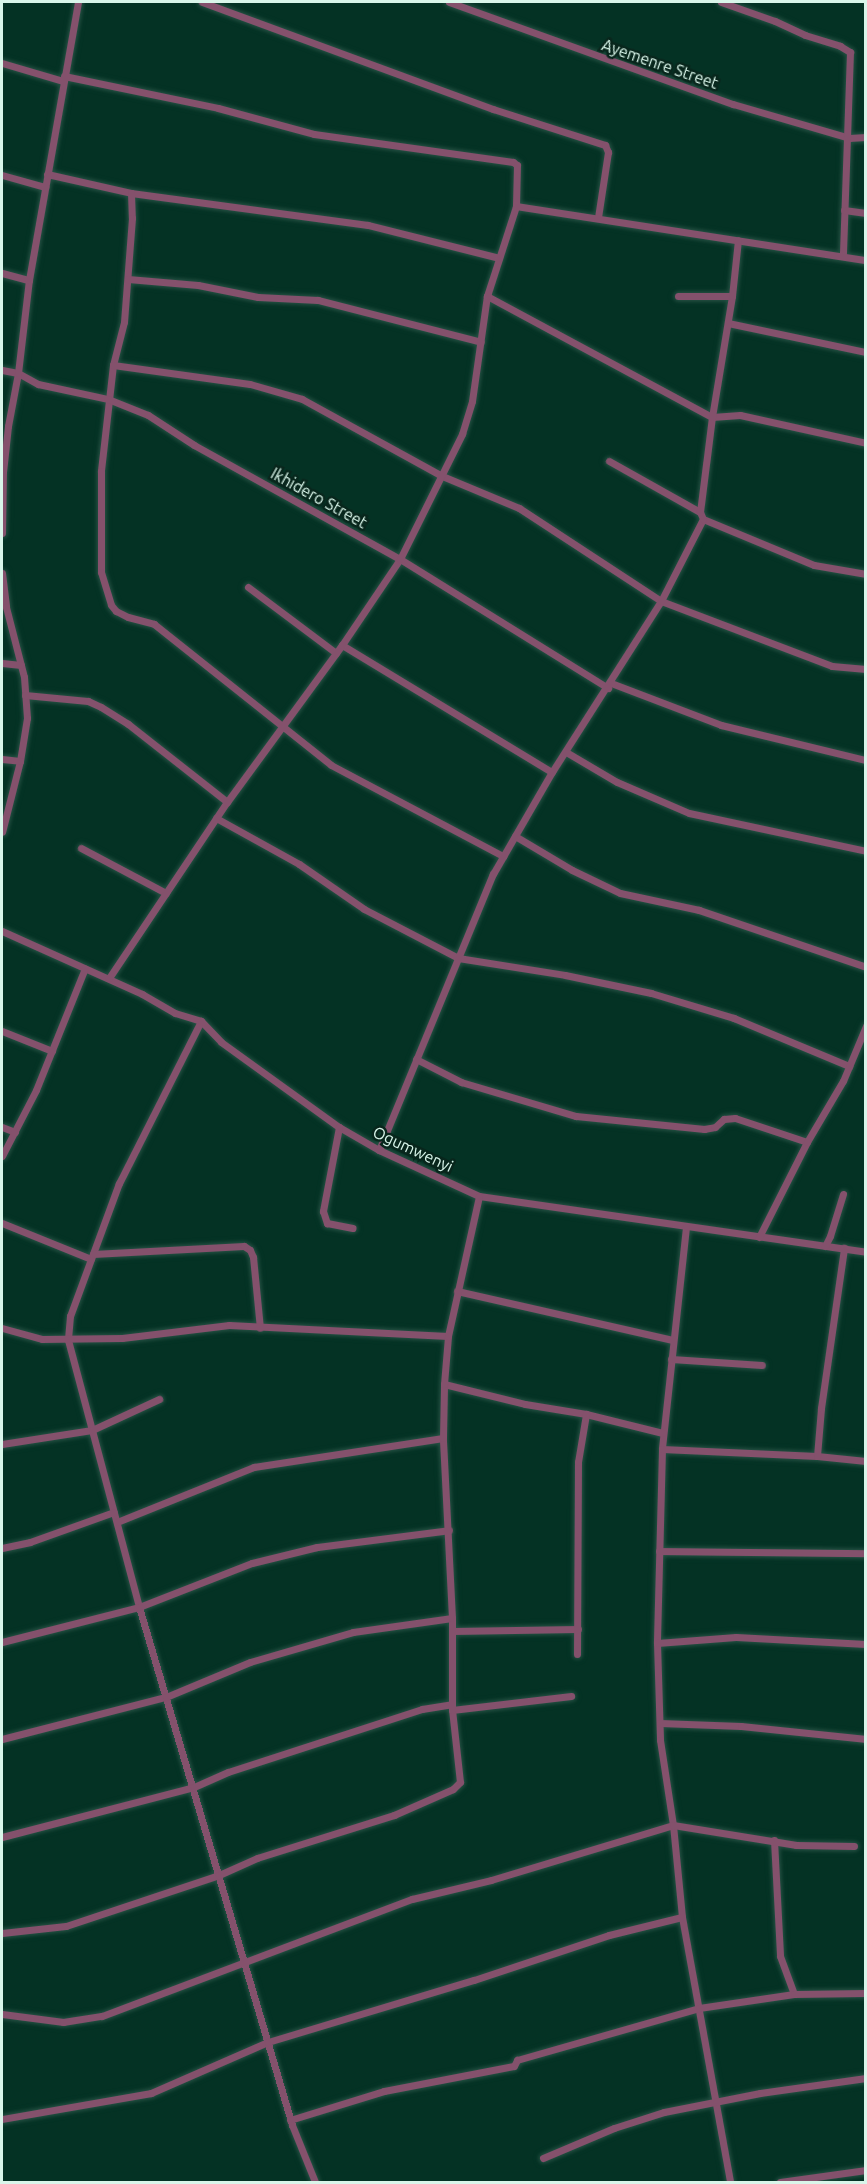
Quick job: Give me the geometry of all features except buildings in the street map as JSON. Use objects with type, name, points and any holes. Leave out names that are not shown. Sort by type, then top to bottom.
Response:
[{"type":"street","points":[[2,533],[2,471],[18,372],[29,280],[78,2]]},
{"type":"street","points":[[202,2],[493,109],[605,145],[608,152],[598,218]]},
{"type":"street","name":"Ayemenre Street","points":[[449,2],[712,97],[849,138],[866,137]]},
{"type":"street","points":[[722,2],[775,21],[805,35],[840,46],[850,52],[849,138],[843,256]]},
{"type":"street","points":[[2,63],[63,79],[218,108],[314,134],[513,162],[517,165],[516,206],[487,296],[472,400],[462,434],[440,474],[400,559],[342,645],[227,802],[109,978]]},
{"type":"street","points":[[47,174],[131,193],[368,225],[499,258]]},
{"type":"street","points":[[2,175],[45,187]]},
{"type":"street","points":[[131,193],[132,218],[124,322],[113,365],[101,471],[101,572],[111,605],[116,611],[128,617],[154,624],[280,727],[331,765],[503,856]]},
{"type":"street","points":[[516,206],[866,260]]},
{"type":"street","points":[[844,210],[866,213]]},
{"type":"street","points":[[379,1150],[458,958],[503,856],[552,772],[662,601],[702,516],[712,417],[732,296],[738,240]]},
{"type":"street","points":[[2,273],[29,280]]},
{"type":"street","points":[[128,279],[198,285],[258,297],[318,300],[481,342]]},
{"type":"street","points":[[487,296],[712,417],[740,415],[866,443]]},
{"type":"street","points":[[678,296],[732,296]]},
{"type":"street","points":[[728,323],[866,352]]},
{"type":"street","points":[[113,365],[250,384],[302,399],[440,474],[519,508],[662,601],[832,666],[866,669]]},
{"type":"street","name":"Ikhidero Street","points":[[2,370],[18,372],[38,384],[108,399],[148,415],[194,445],[400,559],[609,685],[720,726],[866,760]]},
{"type":"street","points":[[609,461],[702,516],[814,565],[866,574]]},
{"type":"street","points":[[2,573],[2,585],[21,665],[27,718],[20,761],[2,832]]},
{"type":"street","points":[[248,587],[336,653]]},
{"type":"street","points":[[342,645],[552,772]]},
{"type":"street","points":[[2,663],[21,665]]},
{"type":"street","points":[[25,695],[88,701],[112,712],[227,802]]},
{"type":"street","points":[[566,752],[617,782],[689,813],[866,851]]},
{"type":"street","points":[[2,759],[20,761]]},
{"type":"street","points":[[216,818],[299,864],[364,909],[458,958],[565,975],[651,993],[734,1018],[849,1066]]},
{"type":"street","points":[[515,836],[573,870],[620,893],[699,910],[866,967]]},
{"type":"street","points":[[81,848],[166,893]]},
{"type":"street","name":"Ogumwenyi","points":[[2,931],[109,978],[175,1013],[201,1021],[221,1042],[339,1127],[379,1150],[478,1196],[866,1252]]},
{"type":"street","points":[[2,1156],[52,1051],[85,968]]},
{"type":"street","points":[[201,1021],[119,1183],[70,1316],[68,1340],[139,1607],[194,1787],[290,2120],[315,2182]]},
{"type":"street","points":[[759,1237],[849,1066],[866,1026]]},
{"type":"street","points":[[2,1031],[52,1051]]},
{"type":"street","points":[[416,1059],[461,1082],[576,1116],[704,1129],[716,1127],[724,1119],[735,1118],[807,1142]]},
{"type":"street","points":[[2,1127],[15,1132]]},
{"type":"street","points":[[339,1127],[322,1211],[327,1223],[353,1228]]},
{"type":"street","points":[[825,1246],[843,1194]]},
{"type":"street","points":[[2,1933],[66,1926],[219,1875],[257,1858],[394,1815],[453,1789],[460,1782],[452,1707],[452,1618],[443,1438],[444,1384],[448,1336],[478,1196]]},
{"type":"street","points":[[2,1223],[92,1257],[244,1246],[250,1250],[253,1257],[260,1328]]},
{"type":"street","points":[[686,1227],[662,1449],[657,1642],[660,1740],[673,1826],[682,1917],[730,2182]]},
{"type":"street","points":[[817,1456],[821,1408],[844,1248]]},
{"type":"street","points":[[457,1291],[673,1340]]},
{"type":"street","points":[[2,1328],[42,1340],[122,1338],[205,1326],[448,1336]]},
{"type":"street","points":[[671,1359],[762,1365]]},
{"type":"street","points":[[444,1384],[525,1404],[586,1414],[663,1433]]},
{"type":"street","points":[[2,1444],[92,1430],[159,1399]]},
{"type":"street","points":[[577,1654],[578,1462],[586,1414]]},
{"type":"street","points":[[117,1522],[254,1467],[443,1438]]},
{"type":"street","points":[[662,1449],[817,1456],[866,1461]]},
{"type":"street","points":[[2,1548],[30,1542],[114,1512]]},
{"type":"street","points":[[2,1642],[139,1607],[252,1563],[317,1547],[449,1530]]},
{"type":"street","points":[[659,1551],[866,1553]]},
{"type":"street","points":[[2,1739],[166,1697],[250,1662],[353,1632],[452,1618]]},
{"type":"street","points":[[452,1631],[578,1629]]},
{"type":"street","points":[[657,1642],[736,1637],[866,1644]]},
{"type":"street","points":[[2,1837],[194,1787],[228,1772],[422,1709],[571,1696]]},
{"type":"street","points":[[660,1723],[741,1726],[866,1739]]},
{"type":"street","points":[[2,2014],[63,2022],[102,2016],[412,1899],[491,1880],[673,1826],[796,1845],[854,1846]]},
{"type":"street","points":[[774,1840],[780,1956],[794,1995]]},
{"type":"street","points":[[2,2119],[151,2093],[268,2042],[474,1980],[609,1935],[682,1917]]},
{"type":"street","points":[[290,2120],[384,2091],[514,2066],[517,2060],[699,2008],[794,1995],[866,1993]]},
{"type":"street","points":[[543,2158],[614,2128],[714,2101],[866,2078]]},
{"type":"street","points":[[780,2182],[866,2170]]}]
